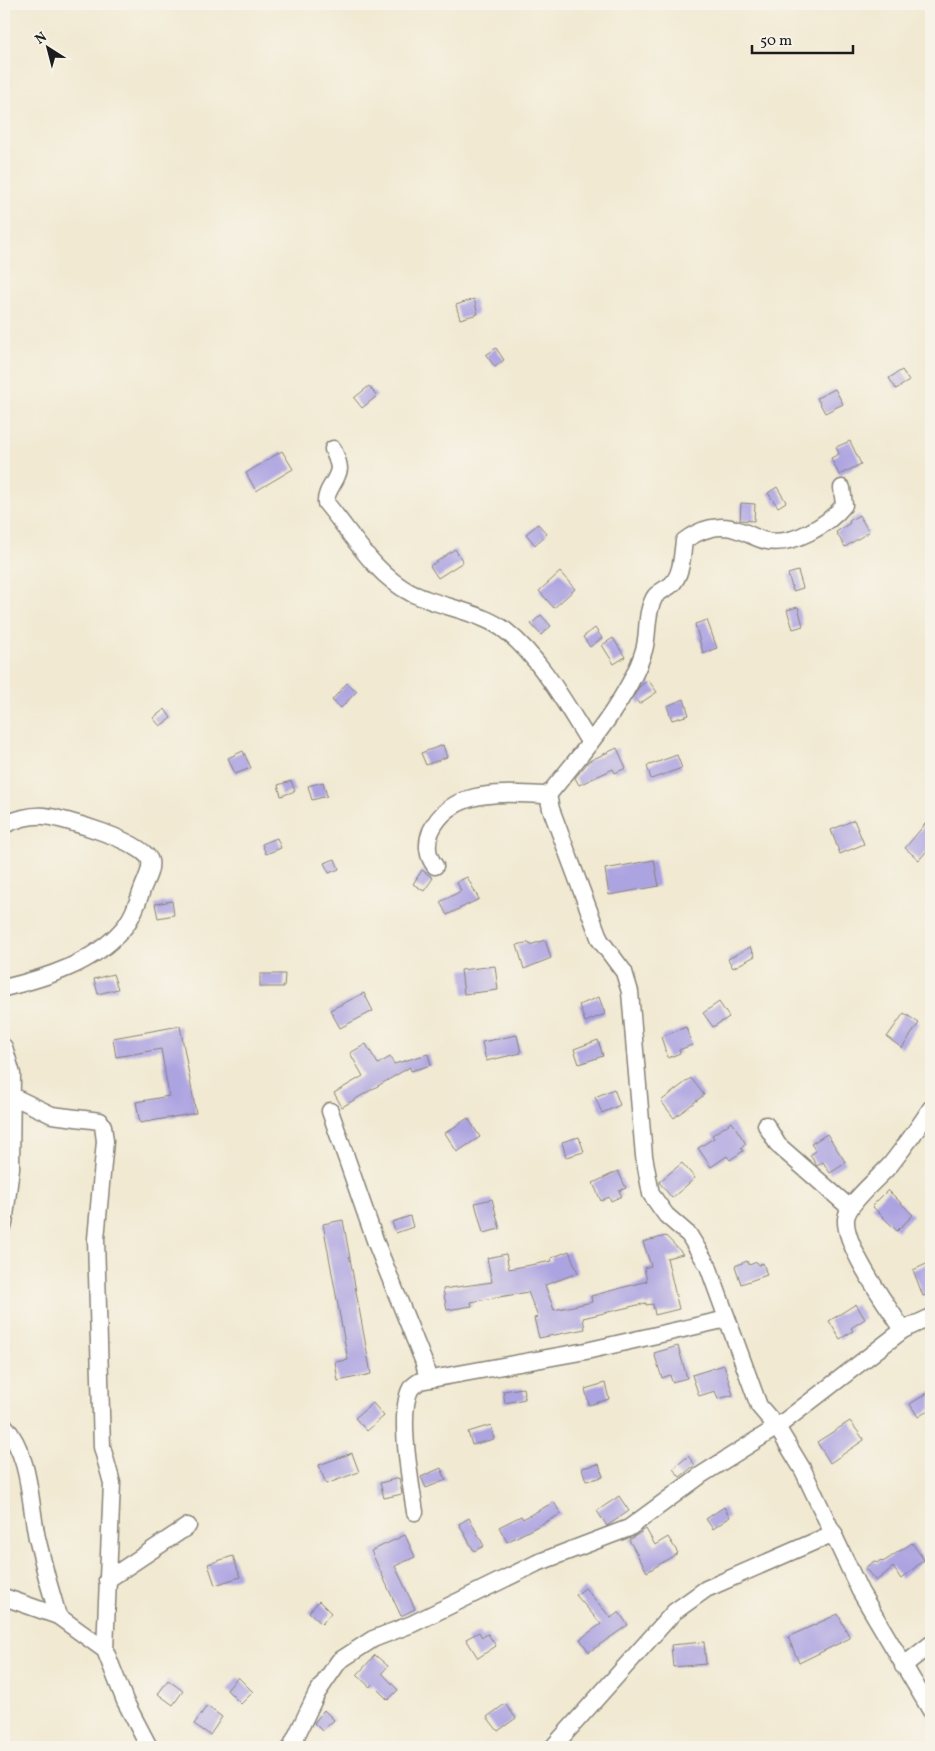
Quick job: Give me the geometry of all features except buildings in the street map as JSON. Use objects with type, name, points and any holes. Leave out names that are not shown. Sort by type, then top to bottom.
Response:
[{"type":"street","points":[[333,449],[339,466],[336,478],[325,495],[326,503],[374,565],[410,592],[480,618],[506,631],[551,682],[590,743]]},
{"type":"street","points":[[548,795],[590,743],[631,680],[645,649],[647,619],[654,596],[672,584],[679,574],[684,541],[702,530],[722,526],[737,529],[765,541],[779,543],[805,534],[837,513],[844,505],[842,488]]},
{"type":"street","points":[[435,866],[430,859],[428,838],[435,822],[457,804],[473,796],[487,794],[548,795]]},
{"type":"street","points":[[548,795],[551,809],[600,940],[624,972],[630,992],[644,1156],[651,1194],[666,1214],[689,1235],[708,1266],[759,1406],[777,1427],[803,1470],[860,1591],[931,1712]]},
{"type":"street","points":[[4,825],[22,817],[44,816],[120,839],[142,849],[150,859],[151,867],[134,913],[122,930],[113,938],[88,956],[60,971],[4,988]]},
{"type":"street","points":[[4,1047],[12,1074],[11,1168],[4,1224]]},
{"type":"street","points":[[12,1096],[52,1116],[100,1121],[103,1126],[105,1141],[96,1240],[102,1447],[112,1483],[104,1650],[125,1701],[149,1747]]},
{"type":"street","points":[[903,1330],[854,1250],[847,1234],[846,1218],[850,1208],[891,1163],[931,1108]]},
{"type":"street","points":[[330,1111],[376,1243],[423,1360],[428,1378]]},
{"type":"street","points":[[766,1125],[778,1145],[850,1208]]},
{"type":"street","points":[[291,1747],[325,1679],[339,1661],[373,1639],[412,1624],[565,1551],[591,1544],[629,1528],[701,1475],[777,1427],[903,1330],[931,1317]]},
{"type":"street","points":[[415,1512],[406,1448],[405,1411],[411,1388],[428,1378],[447,1378],[586,1351],[727,1319]]},
{"type":"street","points":[[4,1425],[17,1444],[27,1471],[41,1556],[58,1616]]},
{"type":"street","points":[[107,1580],[188,1526]]},
{"type":"street","points":[[553,1747],[628,1666],[674,1612],[706,1589],[834,1533]]},
{"type":"street","points":[[4,1597],[58,1616],[104,1650]]},
{"type":"street","points":[[903,1666],[931,1644]]}]
